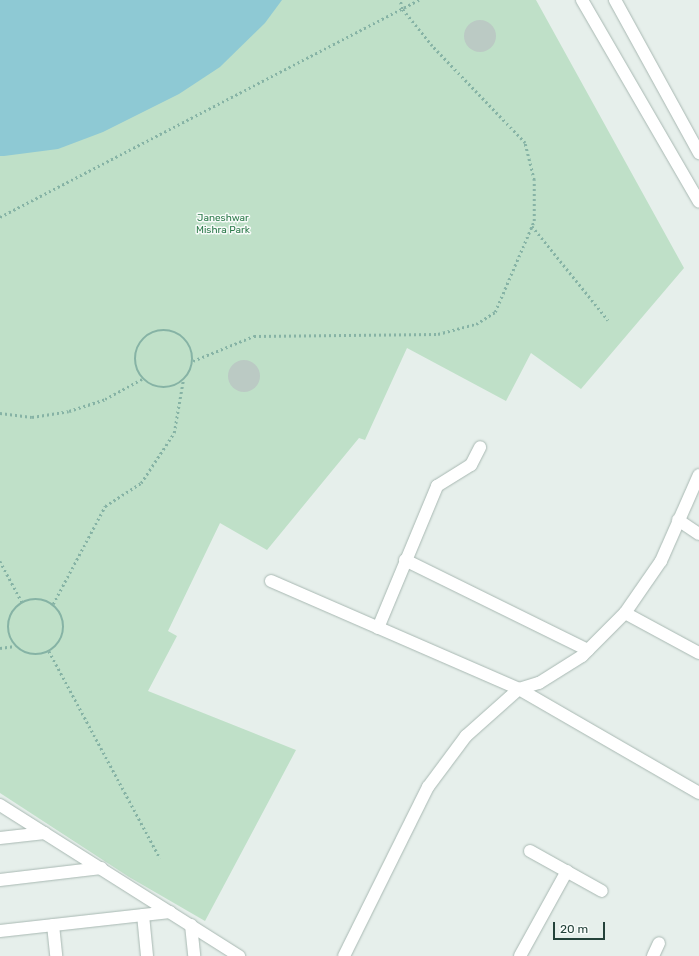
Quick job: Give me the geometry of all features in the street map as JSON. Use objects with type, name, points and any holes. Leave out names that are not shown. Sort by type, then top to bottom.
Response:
[{"type":"street","points":[[582,0],[699,202]]},
{"type":"street","points":[[615,0],[699,153]]},
{"type":"street","points":[[378,628],[437,486],[471,465],[480,447]]},
{"type":"street","points":[[344,956],[428,787],[466,736],[519,689],[539,683],[588,650],[625,612],[662,561],[678,520],[699,475]]},
{"type":"street","points":[[678,520],[699,534]]},
{"type":"street","points":[[405,560],[588,650]]},
{"type":"street","points":[[271,581],[519,689],[699,793]]},
{"type":"street","points":[[625,612],[699,653]]},
{"type":"street","points":[[0,805],[238,956]]},
{"type":"street","points":[[0,838],[45,833]]},
{"type":"street","points":[[530,851],[602,891]]},
{"type":"street","points":[[0,880],[101,868]]},
{"type":"street","points":[[520,956],[567,871]]},
{"type":"street","points":[[0,931],[170,912]]},
{"type":"street","points":[[143,915],[147,956]]},
{"type":"street","points":[[52,925],[56,956]]},
{"type":"street","points":[[191,925],[194,956]]},
{"type":"street","points":[[653,956],[659,943]]},
{"type":"path","points":[[193,361],[254,336],[438,334],[476,324],[495,312],[532,226],[534,180],[525,143],[432,46],[402,9],[400,0]]},
{"type":"path","points":[[0,216],[419,0]]},
{"type":"path","points":[[532,226],[608,320]]},
{"type":"path","points":[[166,330],[177,333],[192,350],[193,361],[190,373],[183,381],[174,387],[162,388],[151,386],[142,378],[136,369],[135,357],[138,346],[145,337],[155,332],[166,330]]},
{"type":"path","points":[[0,413],[32,417],[69,411],[104,399],[142,378]]},
{"type":"path","points":[[53,604],[105,506],[141,482],[174,433],[183,381]]},
{"type":"path","points":[[0,561],[22,602]]},
{"type":"path","points":[[38,598],[53,604],[63,617],[64,628],[62,639],[49,651],[35,655],[24,652],[15,646],[9,636],[8,625],[10,614],[22,602],[38,598]]},
{"type":"path","points":[[0,648],[15,646]]},
{"type":"path","points":[[49,651],[160,858]]},
{"type":"green space","name":"Janeshwar Mishra Park","points":[[0,0],[536,0],[684,268],[581,389],[531,353],[506,401],[407,348],[365,440],[359,438],[267,550],[220,523],[168,631],[177,636],[148,691],[296,750],[205,921],[129,877],[0,793]]},
{"type":"water","points":[[0,0],[282,0],[265,23],[220,67],[179,94],[103,132],[58,149],[0,156]]},
{"type":"building","points":[[477,20],[483,20],[493,27],[496,36],[495,42],[489,49],[483,52],[477,52],[467,45],[464,39],[464,33],[471,23]]},
{"type":"building","points":[[241,360],[247,360],[257,367],[260,376],[259,382],[253,389],[247,392],[241,392],[231,385],[228,379],[228,373],[235,363]]}]
